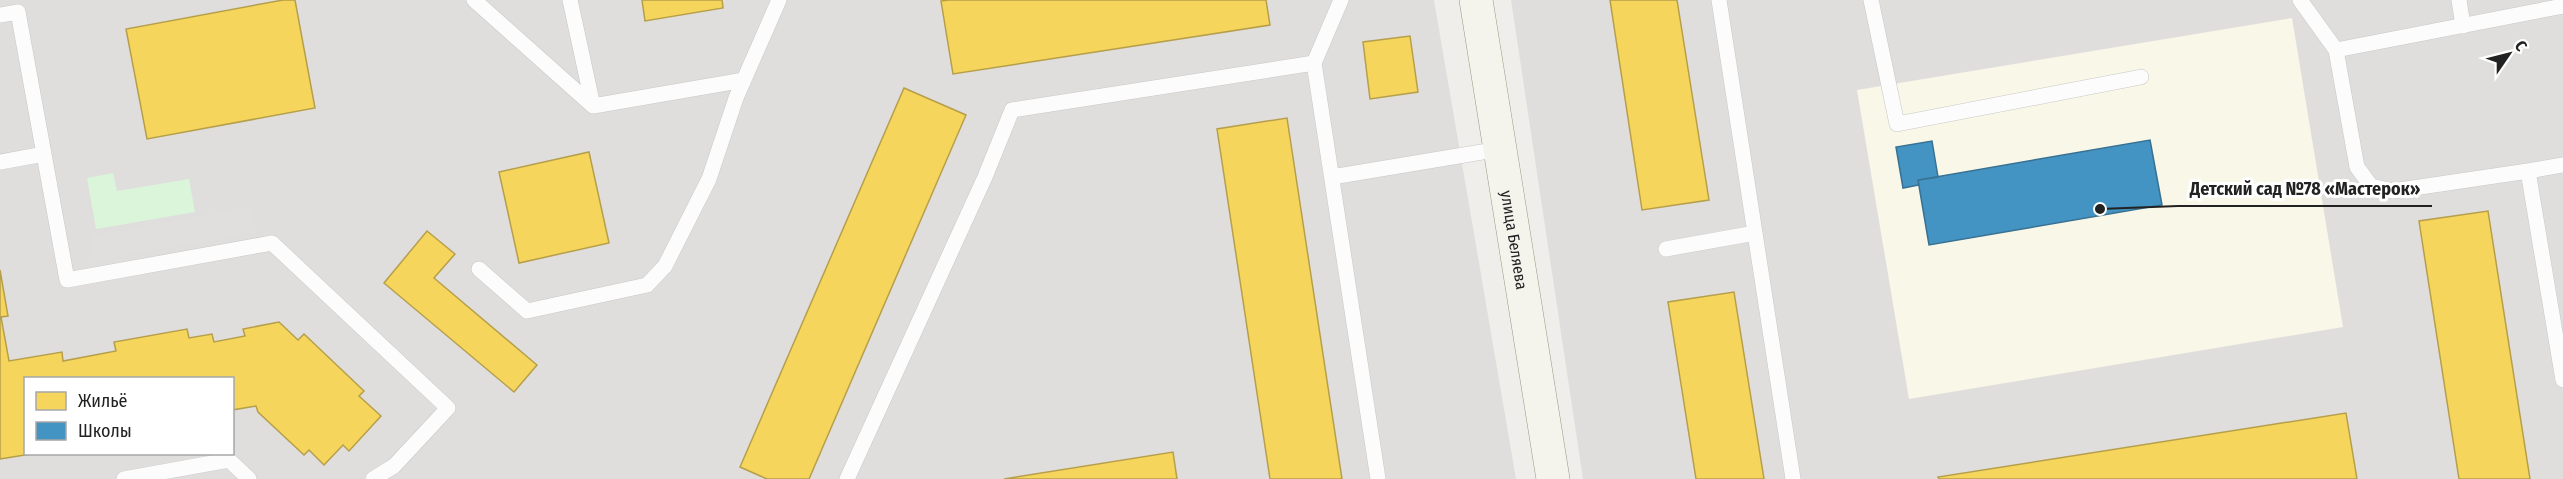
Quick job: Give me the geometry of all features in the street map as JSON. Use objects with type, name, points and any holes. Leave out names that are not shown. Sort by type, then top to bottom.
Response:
[{"type":"street","name":"улица Беляева","points":[[1476,0],[1553,479]]},
{"type":"lane","points":[[474,0],[593,106]]},
{"type":"lane","points":[[570,0],[593,106]]},
{"type":"lane","points":[[479,269],[526,311],[647,285],[670,259],[704,190],[744,81],[779,0]]},
{"type":"lane","points":[[1719,0],[1793,479]]},
{"type":"lane","points":[[1871,0],[1897,124],[2141,77]]},
{"type":"lane","points":[[2300,0],[2336,50],[2357,167],[2370,186],[2392,190],[2563,165]]},
{"type":"lane","points":[[2459,0],[2463,26]]},
{"type":"lane","points":[[1346,1],[1314,63],[1378,479]]},
{"type":"lane","points":[[2336,50],[2463,26],[2561,4]]},
{"type":"lane","points":[[0,15],[18,12],[67,280],[272,243],[448,408],[394,466],[373,479]]},
{"type":"lane","points":[[847,479],[985,177],[1012,110],[1314,63]]},
{"type":"lane","points":[[593,106],[744,81]]},
{"type":"lane","points":[[1332,177],[1500,149]]},
{"type":"lane","points":[[0,162],[44,154]]},
{"type":"lane","points":[[2528,171],[2563,380]]},
{"type":"lane","points":[[1666,249],[1755,233]]},
{"type":"lane","points":[[124,479],[229,460],[249,479]]},
{"type":"shaded area","points":[[0,0],[1434,0],[1516,479],[0,479]]},
{"type":"shaded area","points":[[1511,0],[2563,0],[2563,479],[1583,479]]},
{"type":"shaded area","points":[[2292,18],[2343,327],[1909,399],[1857,90]]},
{"type":"shaded area","points":[[252,207],[256,232],[95,261],[91,236]]},
{"type":"green space","points":[[113,173],[117,191],[189,179],[195,212],[96,229],[87,178]]},
{"type":"building: Жильё","points":[[283,0],[295,0],[315,108],[147,139],[126,29]]},
{"type":"building: Жильё","points":[[642,0],[722,0],[723,8],[645,21]]},
{"type":"building: Жильё","points":[[1266,0],[1270,25],[953,74],[941,1]]},
{"type":"building: Жильё","points":[[1610,0],[1677,0],[1709,200],[1642,210]]},
{"type":"building: Жильё","points":[[1410,36],[1418,92],[1370,99],[1363,42]]},
{"type":"building: Жильё","points":[[904,88],[966,115],[809,479],[767,479],[740,467]]},
{"type":"building: Жильё","points":[[1287,118],[1342,479],[1270,479],[1217,129]]},
{"type":"building: Жильё","points":[[589,152],[609,243],[519,263],[499,172]]},
{"type":"building: Жильё","points":[[2488,211],[2530,479],[2459,479],[2419,221]]},
{"type":"building: Жильё","points":[[427,231],[455,254],[434,278],[537,365],[514,392],[384,283]]},
{"type":"building: Жильё","points":[[0,270],[8,316],[1,317],[9,361],[62,352],[63,361],[116,351],[114,342],[187,329],[189,338],[212,334],[214,342],[245,336],[243,329],[279,322],[298,340],[304,334],[364,391],[359,396],[381,416],[349,451],[343,445],[324,465],[309,450],[304,455],[258,412],[256,406],[234,410],[234,377],[24,377],[25,455],[0,459]]},
{"type":"building: Жильё","points":[[1734,292],[1764,479],[1696,479],[1668,302]]},
{"type":"building: Жильё","points":[[2346,413],[2357,479],[1939,479],[1938,477]]},
{"type":"building: Жильё","points":[[1173,452],[1177,479],[1004,479]]},
{"type":"building: Школы","points":[[2150,140],[2162,205],[1929,245],[1918,180]]},
{"type":"building: Школы","points":[[1932,141],[1938,177],[1918,180],[1919,185],[1903,188],[1896,147]]},
{"type":"place","name":"Детский сад №78 «Мастерок»","points":[[2100,209]]}]
